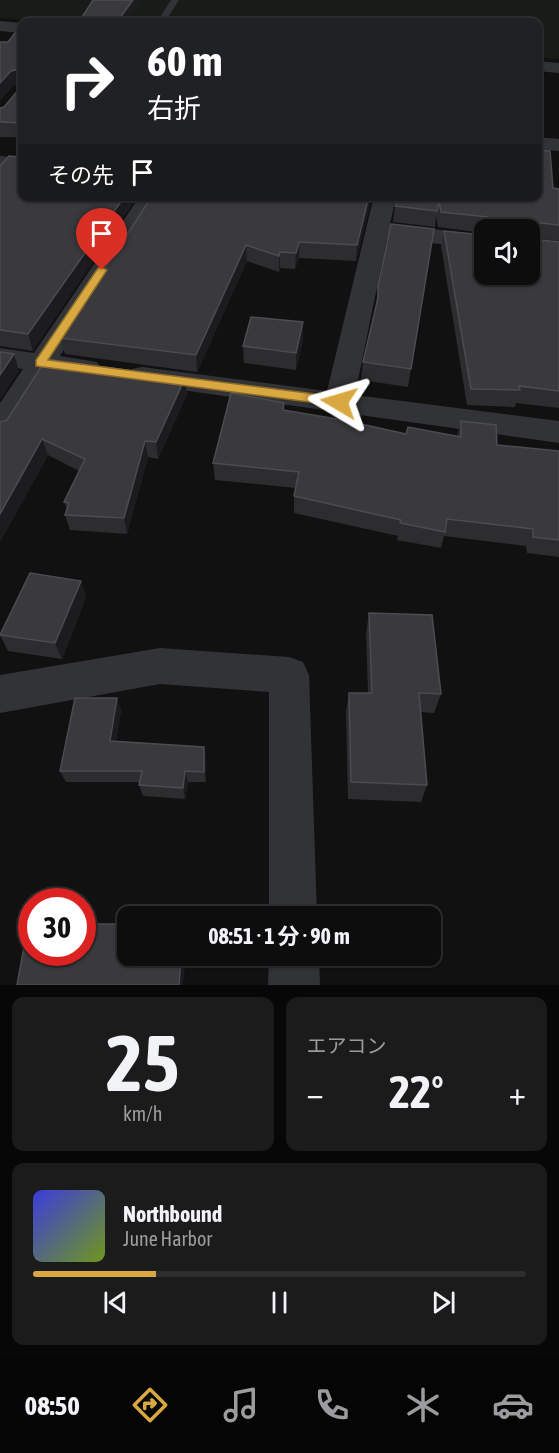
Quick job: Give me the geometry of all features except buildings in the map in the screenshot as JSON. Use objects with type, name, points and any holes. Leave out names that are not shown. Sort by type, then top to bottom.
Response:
[{"type":"street","points":[[0,26],[18,28]]},
{"type":"street","points":[[542,66],[559,68]]},
{"type":"street","points":[[542,143],[559,145]]},
{"type":"street","points":[[0,162],[18,164]]},
{"type":"street","points":[[0,427],[148,201]]},
{"type":"street","points":[[339,402],[377,230],[380,201]]},
{"type":"street","points":[[377,230],[474,241]]},
{"type":"street","points":[[0,357],[559,432]]},
{"type":"street","points":[[0,694],[160,666],[289,675],[293,906]]},
{"type":"street","points":[[294,966],[294,985]]},
{"type":"lane","points":[[164,18],[175,0]]},
{"type":"shaded area","points":[[0,0],[559,0],[559,59],[542,58],[542,18],[0,18]]},
{"type":"route","points":[[102,270],[40,363],[339,402]]}]
